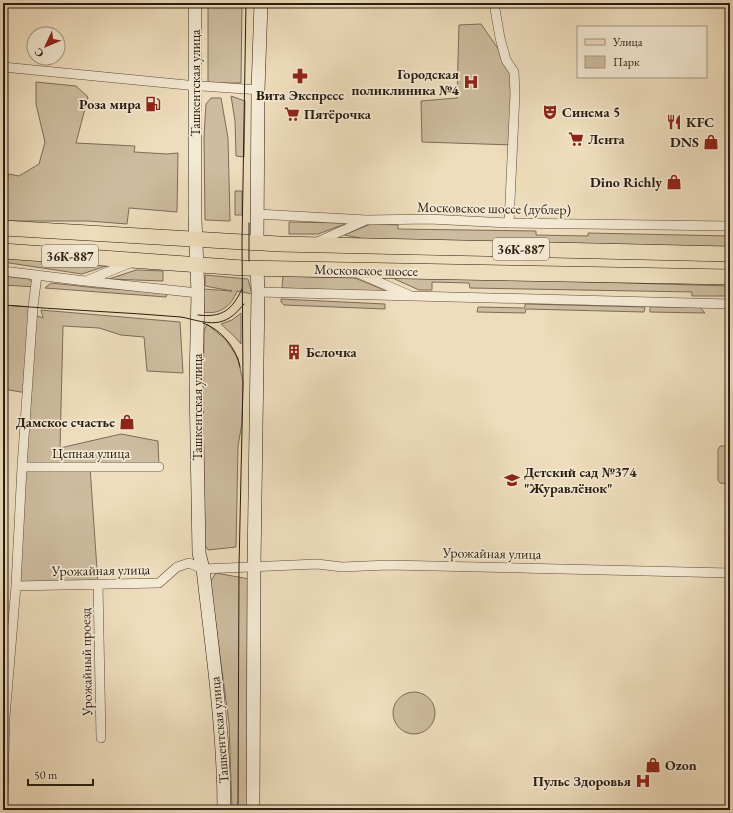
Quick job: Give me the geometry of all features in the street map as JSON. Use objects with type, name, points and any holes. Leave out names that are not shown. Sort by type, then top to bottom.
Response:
[{"type":"main road","name":"Ташкентская улица","points":[[195,3],[195,219],[198,293],[196,382],[199,553],[203,569],[219,710],[224,772],[224,810]]},
{"type":"main road","name":"Ташкентская улица","points":[[253,810],[254,566],[258,292],[258,90],[261,3]]},
{"type":"main road","name":"Московское шоссе","points":[[3,228],[257,243],[730,254]]},
{"type":"main road","name":"Московское шоссе","points":[[3,251],[257,268],[730,276]]},
{"type":"street","points":[[495,9],[500,38],[506,60],[514,72],[515,94],[509,223]]},
{"type":"street","points":[[3,67],[195,86],[258,90]]},
{"type":"street","name":"Московское шоссе (дублер)","points":[[257,214],[367,220],[429,219],[509,223],[730,226]]},
{"type":"street","points":[[313,244],[367,220]]},
{"type":"street","points":[[85,281],[137,260]]},
{"type":"street","points":[[3,270],[37,276],[198,293]]},
{"type":"street","points":[[349,270],[414,297]]},
{"type":"street","points":[[3,800],[5,717],[16,586],[22,467],[33,307],[37,276]]},
{"type":"street","points":[[258,292],[414,297],[728,303]]},
{"type":"street","name":"Цепная улица","points":[[22,467],[159,467]]},
{"type":"street","name":"Урожайная улица","points":[[16,586],[159,583],[177,567],[189,563],[203,569],[317,564],[342,567],[389,565],[730,573]]},
{"type":"street","name":"Урожайный проезд","points":[[98,584],[102,738]]},
{"type":"green space","points":[[208,3],[242,3],[241,83],[208,83]]},
{"type":"green space","points":[[481,24],[506,60],[515,81],[513,145],[422,142],[421,101],[457,98],[459,25]]},
{"type":"green space","points":[[36,82],[76,86],[88,97],[76,143],[135,146],[134,152],[167,154],[178,153],[177,212],[129,208],[127,224],[88,221],[3,221],[3,185],[6,183],[9,174],[19,176],[39,164],[45,142],[36,104]]},
{"type":"green space","points":[[231,96],[245,101],[244,157],[236,156],[235,121]]},
{"type":"green space","points":[[211,98],[221,98],[228,138],[230,221],[205,220],[204,137],[206,104]]},
{"type":"green space","points":[[235,191],[242,191],[242,215],[235,215]]},
{"type":"green space","points":[[289,222],[348,223],[318,234],[289,234]]},
{"type":"green space","points":[[371,224],[398,225],[398,229],[536,231],[536,235],[588,236],[588,233],[730,236],[730,247],[365,239],[344,235]]},
{"type":"green space","points":[[3,257],[106,266],[82,274],[3,262]]},
{"type":"green space","points":[[136,270],[163,271],[163,281],[109,279]]},
{"type":"green space","points":[[205,275],[248,279],[252,294],[237,291],[224,309],[209,313],[203,312],[203,289],[232,291],[205,286]]},
{"type":"green space","points":[[3,276],[29,279],[35,287],[3,285]]},
{"type":"green space","points":[[283,276],[355,278],[389,292],[282,288]]},
{"type":"green space","points":[[388,276],[730,286],[730,296],[692,296],[692,292],[470,288],[469,283],[432,282],[432,290],[419,290]]},
{"type":"green space","points":[[51,283],[97,288],[168,292],[166,297],[45,288]]},
{"type":"green space","points":[[281,299],[385,304],[385,309],[284,305],[281,302]]},
{"type":"green space","points":[[525,304],[645,307],[644,312],[526,309],[525,313],[477,312],[478,307],[525,308]]},
{"type":"green space","points":[[3,305],[33,307],[33,314],[43,318],[41,310],[180,322],[183,373],[147,371],[144,337],[121,335],[99,328],[63,326],[60,448],[121,434],[158,441],[159,467],[90,467],[98,584],[16,586],[27,393],[3,389]]},
{"type":"green space","points":[[650,307],[700,307],[705,313],[650,312]]},
{"type":"green space","points":[[241,313],[241,344],[221,324],[232,320]]},
{"type":"green space","points":[[207,324],[226,340],[238,358],[243,382],[242,423],[238,446],[236,547],[208,550],[205,545],[202,488],[204,331]]},
{"type":"green space","points":[[720,446],[730,446],[730,484],[720,483],[718,480],[718,450]]},
{"type":"green space","points":[[216,573],[249,579],[249,810],[232,810],[229,723],[210,582]]},
{"type":"green space","points":[[414,692],[429,698],[435,713],[429,728],[414,734],[399,728],[393,713],[399,698]]},
{"type":"tram line","points":[[238,810],[239,567],[243,382],[242,242],[246,3]]},
{"type":"tram line","points":[[249,223],[249,261]]},
{"type":"tram line","points":[[198,315],[206,316],[220,314],[230,307],[242,289]]},
{"type":"tram line","points":[[3,305],[181,317],[213,323],[229,318],[244,304]]},
{"type":"tram line","points":[[203,323],[216,330],[227,340],[235,353],[240,367]]},
{"type":"place","name":"Вита Экспресс","points":[[300,76]]},
{"type":"place","name":"Городская поликлиника №4","points":[[471,82]]},
{"type":"place","name":"Роза мира","points":[[153,104]]},
{"type":"place","name":"Синема 5","points":[[550,112]]},
{"type":"place","name":"Пятёрочка","points":[[292,114]]},
{"type":"place","name":"KFC","points":[[674,122]]},
{"type":"place","name":"Лента","points":[[576,139]]},
{"type":"place","name":"DNS","points":[[711,142]]},
{"type":"place","name":"Dino Richly","points":[[674,182]]},
{"type":"place","name":"Белочка","points":[[294,352]]},
{"type":"place","name":"Дамское счастье","points":[[127,422]]},
{"type":"place","name":"Детский сад №374 \"Журавлёнок\"","points":[[512,480]]},
{"type":"place","name":"Ozon","points":[[653,765]]},
{"type":"place","name":"Пульс Здоровья","points":[[643,781]]}]
